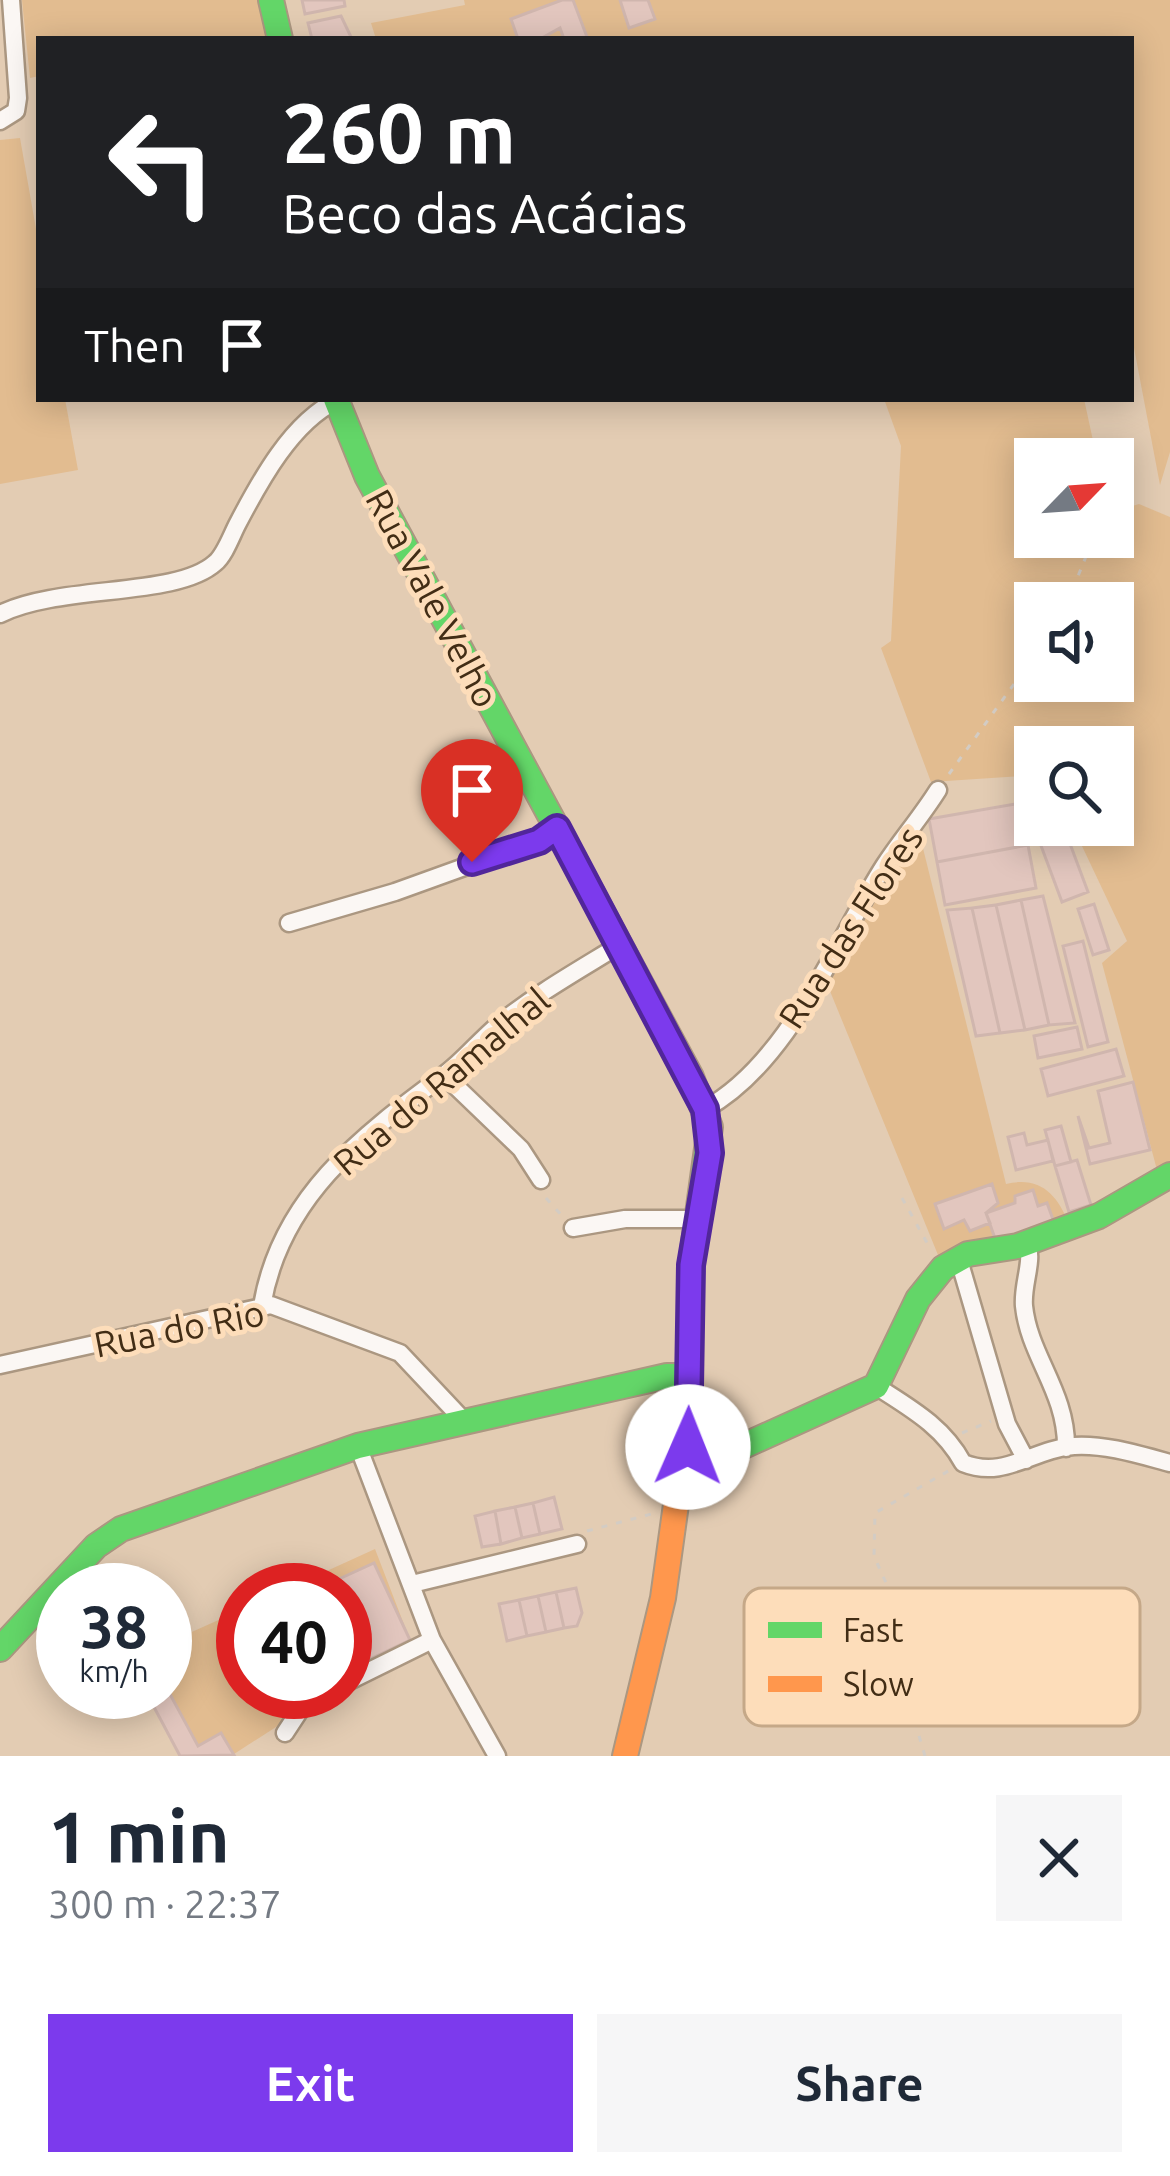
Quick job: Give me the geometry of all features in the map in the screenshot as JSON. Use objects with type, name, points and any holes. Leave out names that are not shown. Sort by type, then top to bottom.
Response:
[{"type":"street","points":[[271,0],[279,36]]},
{"type":"street","points":[[0,121],[16,111],[18,98],[7,2]]},
{"type":"street","points":[[0,614],[25,602],[94,589],[164,585],[216,563],[246,508],[306,425],[338,407]]},
{"type":"street","name":"Rua Vale Velho","points":[[338,407],[705,1109],[710,1153],[697,1219],[688,1447],[625,1756]]},
{"type":"street","name":"Rua das Flores","points":[[705,1109],[734,1089],[795,1020],[885,866],[938,790]]},
{"type":"street","points":[[289,922],[395,892],[539,841],[557,828]]},
{"type":"street","name":"Rua do Ramalhal","points":[[262,1306],[270,1259],[296,1210],[392,1113],[529,1002],[621,944]]},
{"type":"street","points":[[444,1075],[521,1149],[541,1180]]},
{"type":"street","points":[[688,1447],[740,1448],[876,1386],[887,1373],[914,1298],[952,1266],[1119,1209],[1170,1174]]},
{"type":"street","points":[[573,1228],[625,1219],[697,1219]]},
{"type":"street","points":[[1028,1242],[1031,1253],[1022,1282],[1024,1313],[1068,1419],[1066,1448]]},
{"type":"street","points":[[952,1266],[1004,1417],[1026,1460]]},
{"type":"street","name":"Rua do Rio","points":[[0,1366],[262,1306],[389,1347],[465,1422]]},
{"type":"street","points":[[0,1649],[96,1546],[122,1529],[358,1446],[667,1376],[690,1376]]},
{"type":"street","points":[[876,1386],[950,1440],[963,1463],[980,1470],[1007,1469],[1066,1448],[1127,1451],[1170,1462]]},
{"type":"street","points":[[358,1446],[432,1640],[497,1756]]},
{"type":"street","points":[[412,1584],[578,1544]]},
{"type":"street","points":[[372,1670],[432,1640]]},
{"type":"street","points":[[285,1733],[294,1719]]},
{"type":"path","points":[[938,790],[1014,684]]},
{"type":"path","points":[[541,1180],[543,1195],[573,1228]]},
{"type":"path","points":[[902,1198],[952,1266]]},
{"type":"path","points":[[950,1440],[1004,1417]]},
{"type":"path","points":[[888,1588],[874,1556],[874,1513],[963,1463]]},
{"type":"path","points":[[578,1544],[586,1532],[663,1511],[678,1513]]},
{"type":"path","points":[[916,1726],[925,1756]]},
{"type":"shaded area","points":[[22,0],[258,0],[266,36],[36,36],[36,77],[30,78]]},
{"type":"shaded area","points":[[464,0],[1170,0],[1170,452],[1160,485],[1134,348],[1134,36],[375,36],[371,23],[465,5]]},
{"type":"shaded area","points":[[20,138],[36,229],[36,402],[66,402],[78,470],[0,484],[0,140]]},
{"type":"shaded area","points":[[885,402],[1085,402],[1092,438],[1014,438],[1014,558],[1134,558],[1134,506],[1170,517],[1170,1175],[1161,1185],[1102,963],[1127,941],[1082,846],[1134,846],[1134,726],[1014,726],[1014,776],[931,782],[881,648],[891,641],[901,446]]},
{"type":"shaded area","points":[[917,824],[1006,1184],[1028,1183],[1046,1190],[1069,1224],[945,1272],[823,974]]},
{"type":"shaded area","points":[[375,1549],[410,1640],[372,1665],[372,1563],[344,1563]]},
{"type":"shaded area","points":[[216,1621],[216,1719],[288,1719],[231,1756],[180,1756],[160,1719],[192,1719],[192,1632]]},
{"type":"building","points":[[302,0],[344,0],[345,6],[305,14]]},
{"type":"building","points":[[573,0],[587,36],[563,36],[560,28],[545,36],[517,36],[511,19]]},
{"type":"building","points":[[620,0],[648,0],[655,19],[629,28]]},
{"type":"building","points":[[341,16],[351,36],[311,36],[308,23]]},
{"type":"building","points":[[1014,804],[1014,846],[1023,846],[937,862],[929,819]]},
{"type":"building","points":[[1028,846],[1036,888],[945,905],[937,862]]},
{"type":"building","points":[[1041,846],[1071,846],[1088,892],[1062,902]]},
{"type":"building","points":[[1043,896],[1075,1023],[1049,1025],[1021,900]]},
{"type":"building","points":[[1021,900],[1049,1025],[1025,1030],[996,905]]},
{"type":"building","points":[[1094,904],[1109,950],[1093,955],[1078,909]]},
{"type":"building","points":[[996,905],[1025,1030],[1000,1033],[972,908]]},
{"type":"building","points":[[972,908],[1000,1033],[976,1036],[947,910]]},
{"type":"building","points":[[1083,941],[1108,1042],[1088,1047],[1063,946]]},
{"type":"building","points":[[1077,1027],[1082,1049],[1038,1058],[1034,1036]]},
{"type":"building","points":[[1116,1049],[1124,1076],[1048,1096],[1041,1069]]},
{"type":"building","points":[[1133,1082],[1150,1150],[1090,1164],[1078,1116],[1089,1148],[1110,1143],[1098,1091]]},
{"type":"building","points":[[1061,1126],[1071,1162],[1055,1166],[1045,1130]]},
{"type":"building","points":[[1024,1133],[1027,1145],[1048,1140],[1053,1161],[1016,1170],[1008,1137]]},
{"type":"building","points":[[1077,1160],[1091,1205],[1069,1212],[1055,1166]]},
{"type":"building","points":[[992,1184],[998,1203],[986,1213],[990,1223],[970,1231],[964,1220],[944,1229],[935,1204]]},
{"type":"building","points":[[1033,1190],[1038,1206],[1047,1203],[1055,1225],[997,1244],[986,1213],[1015,1203],[1015,1196]]},
{"type":"building","points":[[554,1497],[562,1529],[540,1534],[533,1503]]},
{"type":"building","points":[[533,1503],[540,1534],[522,1538],[515,1507]]},
{"type":"building","points":[[515,1507],[522,1538],[501,1544],[495,1511]]},
{"type":"building","points":[[495,1511],[501,1544],[482,1547],[475,1516]]},
{"type":"building","points":[[372,1564],[410,1640],[372,1658]]},
{"type":"building","points":[[576,1588],[582,1613],[577,1626],[564,1628],[556,1592]]},
{"type":"building","points":[[556,1592],[564,1628],[546,1632],[538,1596]]},
{"type":"building","points":[[538,1596],[546,1632],[527,1636],[519,1600]]},
{"type":"building","points":[[519,1600],[527,1636],[507,1641],[499,1604]]},
{"type":"building","points":[[160,1719],[183,1719],[198,1746],[221,1733],[234,1755],[180,1756]]},
{"type":"traffic: fast","points":[[271,0],[279,36]]},
{"type":"traffic: fast","points":[[337,402],[367,476],[691,1077],[710,1127],[691,1265],[688,1418]]},
{"type":"traffic: fast","points":[[688,1447],[739,1448],[876,1386],[918,1299],[943,1268],[968,1254],[1018,1246],[1099,1216],[1170,1175]]},
{"type":"traffic: fast","points":[[0,1649],[96,1546],[121,1529],[358,1446],[667,1376],[690,1376]]},
{"type":"traffic: slow","points":[[625,1756],[663,1598],[688,1418]]},
{"type":"route","points":[[472,862],[539,841],[557,828],[705,1109],[710,1153],[691,1265],[688,1447]]}]
